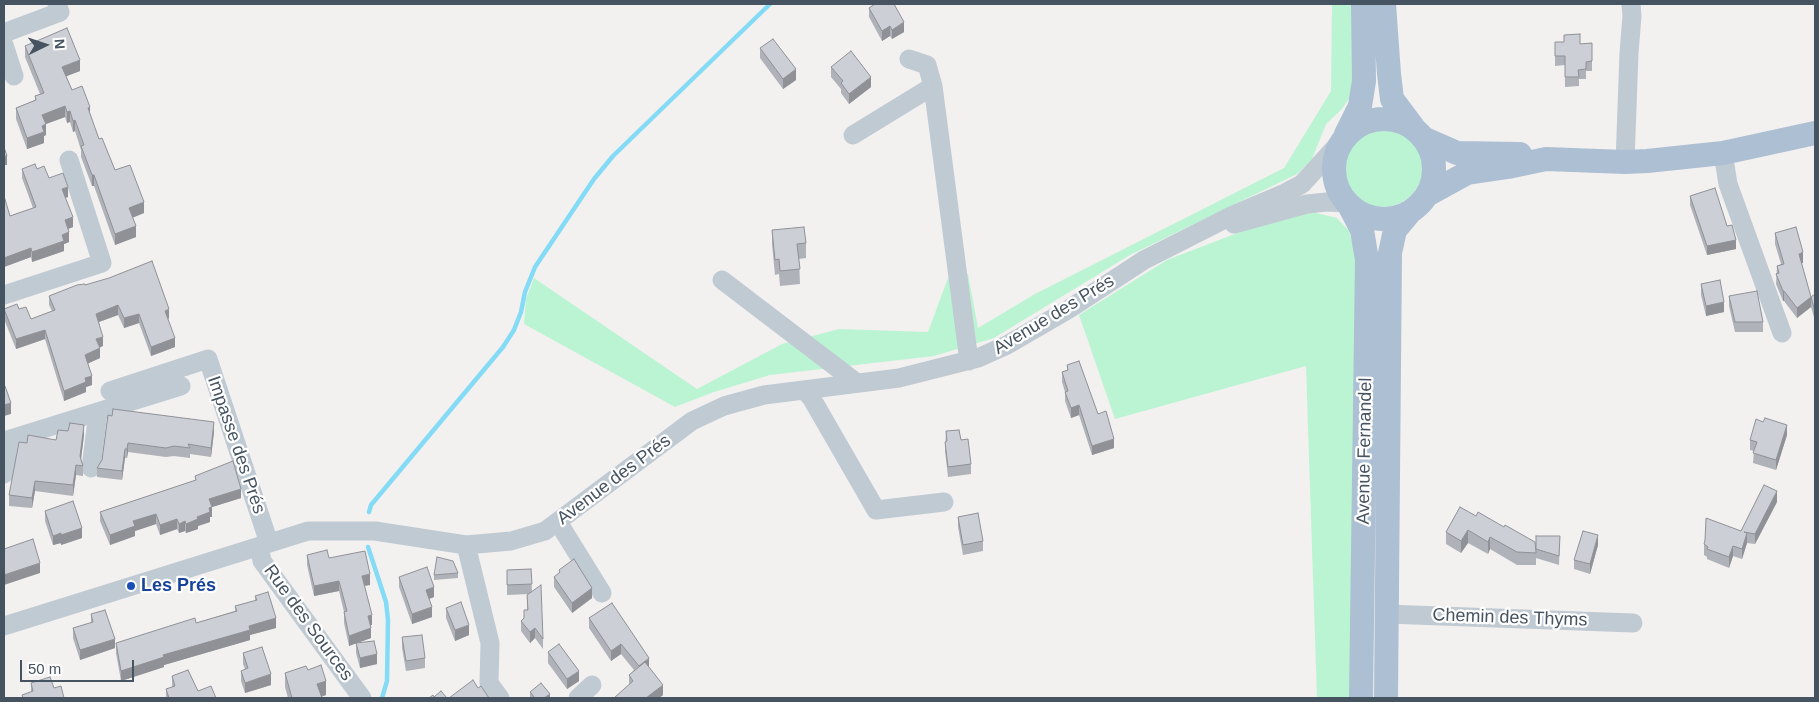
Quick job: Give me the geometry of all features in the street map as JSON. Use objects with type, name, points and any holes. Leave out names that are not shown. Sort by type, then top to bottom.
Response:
[{"type":"main road","points":[[1363,4],[1364,81],[1360,106],[1335,154],[1333,171],[1337,188],[1348,205],[1364,215],[1379,219],[1395,218],[1410,212],[1428,195],[1467,172],[1508,167],[1546,159]]},
{"type":"main road","points":[[1384,4],[1388,74],[1392,99],[1432,152],[1433,181],[1428,195]]},
{"type":"main road","points":[[1345,136],[1358,125],[1371,119],[1386,118],[1400,120],[1419,133],[1457,153],[1514,152],[1546,159],[1625,162],[1723,152],[1815,133]]},
{"type":"main road","name":"Avenue Fernandel","points":[[1348,205],[1362,230],[1368,260],[1361,698]]},
{"type":"main road","name":"Avenue Fernandel","points":[[1386,698],[1390,253],[1395,230],[1410,212]]},
{"type":"street","points":[[4,33],[60,12],[57,4]]},
{"type":"street","points":[[1625,162],[1631,4]]},
{"type":"street","points":[[4,45],[14,76]]},
{"type":"street","points":[[909,59],[927,65],[933,86],[969,360]]},
{"type":"street","points":[[853,135],[933,86]]},
{"type":"street","name":"Avenue des Prés","points":[[4,626],[308,531],[375,531],[466,545],[511,542],[545,531],[692,421],[724,406],[764,395],[898,378],[978,358],[1007,345],[1069,309],[1144,260],[1302,184],[1345,136]]},
{"type":"street","points":[[1723,152],[1728,184],[1782,333]]},
{"type":"street","points":[[4,295],[102,263],[70,160]]},
{"type":"street","name":"Avenue des Prés","points":[[1197,233],[1307,204],[1327,202],[1348,205]]},
{"type":"street","points":[[722,280],[857,383]]},
{"type":"street","name":"Impasse des Prés","points":[[110,391],[208,359],[264,544]]},
{"type":"street","points":[[4,474],[6,440],[181,386]]},
{"type":"street","points":[[804,390],[812,399],[876,510],[944,502]]},
{"type":"street","points":[[91,468],[98,412]]},
{"type":"street","points":[[558,522],[602,593]]},
{"type":"street","name":"Rue des Sources","points":[[264,544],[262,561],[362,698]]},
{"type":"street","points":[[466,545],[490,643],[489,683],[500,698]]},
{"type":"street","name":"Chemin des Thyms","points":[[1386,614],[1633,622]]},
{"type":"street","points":[[578,698],[592,685]]},
{"type":"green space","points":[[1332,4],[1358,4],[1354,92],[1341,110],[1326,124],[1312,159],[1297,174],[1130,255],[994,338],[934,356],[770,375],[714,392],[675,407],[524,324],[526,299],[534,278],[697,389],[782,344],[839,329],[928,332],[948,278],[968,274],[978,328],[1035,294],[1284,168],[1331,91]]},
{"type":"green space","points":[[1383,127],[1398,130],[1411,139],[1420,152],[1423,167],[1420,182],[1411,195],[1398,204],[1383,207],[1368,204],[1355,195],[1346,182],[1343,167],[1346,152],[1355,139],[1368,130]]},
{"type":"green space","points":[[1312,212],[1337,218],[1349,231],[1356,254],[1355,698],[1317,698],[1306,366],[1115,419],[1079,315],[1167,260],[1253,227]]},
{"type":"building","points":[[875,4],[894,4],[904,22],[892,30],[890,26],[882,31],[869,8]]},
{"type":"building","points":[[67,28],[80,60],[62,67],[72,90],[82,86],[99,139],[102,138],[115,170],[130,165],[144,202],[129,208],[136,226],[115,234],[94,175],[92,175],[81,146],[84,145],[70,111],[67,112],[65,106],[42,115],[46,124],[42,126],[44,132],[27,138],[16,108],[36,100],[35,96],[44,93],[25,46]]},
{"type":"building","points":[[1580,34],[1580,44],[1592,43],[1592,61],[1586,62],[1586,69],[1578,70],[1579,77],[1565,77],[1565,56],[1555,56],[1555,42],[1564,42],[1564,35]]},
{"type":"building","points":[[773,39],[796,69],[783,79],[760,48]]},
{"type":"building","points":[[851,51],[871,77],[849,94],[841,83],[843,81],[831,67]]},
{"type":"building","points":[[35,164],[37,169],[44,166],[49,178],[63,173],[68,187],[62,189],[73,217],[65,220],[69,232],[62,235],[64,241],[32,252],[31,248],[4,258],[4,196],[10,216],[36,207],[22,169]]},
{"type":"building","points":[[1715,188],[1727,226],[1732,225],[1736,240],[1707,246],[1690,196]]},
{"type":"building","points":[[804,227],[806,243],[797,244],[800,269],[780,271],[779,259],[775,260],[772,230]]},
{"type":"building","points":[[1796,227],[1803,252],[1799,254],[1811,297],[1797,308],[1783,291],[1776,274],[1779,273],[1777,266],[1784,264],[1775,233]]},
{"type":"building","points":[[152,261],[169,309],[165,311],[175,338],[151,347],[139,314],[124,318],[118,305],[96,314],[103,337],[96,339],[100,348],[85,355],[92,376],[85,378],[86,382],[64,391],[45,330],[16,339],[4,309],[17,304],[19,309],[26,307],[31,319],[55,310],[49,296],[77,285],[85,285],[109,278]]},
{"type":"building","points":[[1720,280],[1724,302],[1706,306],[1701,284]]},
{"type":"building","points":[[1757,291],[1763,322],[1735,322],[1729,296]]},
{"type":"building","points":[[1815,294],[1815,311],[1811,297]]},
{"type":"building","points":[[1079,361],[1098,414],[1106,411],[1114,439],[1092,446],[1079,405],[1071,408],[1065,392],[1068,391],[1062,372],[1068,370],[1067,365]]},
{"type":"building","points":[[4,386],[11,403],[4,405]]},
{"type":"building","points":[[113,409],[214,422],[211,448],[188,444],[190,448],[174,446],[166,448],[128,443],[127,449],[125,449],[122,471],[97,468],[102,460],[108,415],[112,416]]},
{"type":"building","points":[[1765,418],[1787,425],[1776,460],[1753,453],[1757,442],[1750,440],[1756,419],[1763,422]]},
{"type":"building","points":[[70,423],[84,425],[80,456],[83,466],[76,465],[73,485],[35,481],[32,498],[9,495],[19,442],[27,443],[28,435],[56,440],[58,430],[68,431]]},
{"type":"building","points":[[959,430],[961,440],[968,439],[971,464],[948,467],[945,442],[947,441],[946,431]]},
{"type":"building","points":[[233,461],[241,489],[209,499],[212,507],[209,508],[210,512],[186,524],[185,521],[179,524],[177,519],[160,525],[156,514],[133,521],[135,526],[110,535],[100,512],[196,480],[195,476]]},
{"type":"building","points":[[1764,485],[1777,491],[1755,534],[1744,532],[1747,533],[1742,549],[1733,546],[1729,557],[1707,549],[1708,547],[1704,544],[1706,518],[1741,531]]},
{"type":"building","points":[[73,501],[82,528],[53,536],[45,511]]},
{"type":"building","points":[[1460,507],[1476,516],[1478,512],[1535,542],[1536,553],[1517,552],[1490,537],[1488,542],[1468,530],[1461,541],[1446,532]]},
{"type":"building","points":[[978,513],[983,541],[963,545],[958,517]]},
{"type":"building","points":[[1583,531],[1598,535],[1590,564],[1574,560]]},
{"type":"building","points":[[1536,536],[1560,536],[1559,556],[1536,549]]},
{"type":"building","points":[[33,539],[40,563],[4,575],[4,549]]},
{"type":"building","points":[[327,550],[329,558],[365,551],[370,574],[362,576],[372,615],[368,616],[371,628],[349,636],[344,612],[347,611],[339,581],[314,586],[307,555]]},
{"type":"building","points":[[437,557],[453,561],[458,573],[434,575]]},
{"type":"building","points":[[574,559],[592,588],[572,603],[554,577],[560,572],[559,570]]},
{"type":"building","points":[[427,567],[434,587],[426,590],[432,607],[412,614],[399,577]]},
{"type":"building","points":[[531,569],[532,584],[507,585],[507,570]]},
{"type":"building","points":[[541,585],[543,639],[535,628],[530,632],[521,621],[524,618],[524,610],[528,610],[527,595]]},
{"type":"building","points":[[268,592],[276,618],[249,626],[250,630],[163,655],[164,657],[121,671],[116,643],[195,618],[196,623],[237,611],[235,606],[257,600],[255,596]]},
{"type":"building","points":[[461,602],[469,625],[455,630],[446,608]]},
{"type":"building","points":[[612,603],[649,658],[639,666],[621,644],[611,651],[589,618]]},
{"type":"building","points":[[105,610],[115,639],[80,650],[73,628],[93,622],[91,614]]},
{"type":"building","points":[[422,635],[425,658],[406,661],[402,637]]},
{"type":"building","points":[[374,641],[377,654],[360,658],[356,643]]},
{"type":"building","points":[[559,644],[579,671],[567,679],[548,652]]},
{"type":"building","points":[[262,647],[271,674],[245,683],[241,671],[248,668],[243,653]]},
{"type":"building","points":[[645,662],[663,685],[646,698],[614,698],[633,681],[629,675]]},
{"type":"building","points":[[321,665],[326,681],[317,684],[322,698],[292,698],[285,673],[306,666],[308,670]]},
{"type":"building","points":[[188,670],[198,691],[211,686],[216,698],[169,698],[166,689],[175,686],[172,676]]},
{"type":"building","points":[[50,677],[54,688],[61,686],[64,698],[23,698],[22,695],[33,691],[31,683]]},
{"type":"building","points":[[473,680],[478,688],[481,686],[489,698],[449,698]]},
{"type":"building","points":[[541,683],[550,694],[544,698],[535,698],[530,692]]},
{"type":"building","points":[[441,691],[447,698],[429,698],[433,695],[434,697]]},
{"type":"waterway","points":[[369,512],[371,505],[503,347],[514,330],[521,312],[525,292],[535,267],[594,179],[613,156],[770,4]]},
{"type":"waterway","points":[[368,547],[386,602],[388,620],[387,681],[382,698]]},
{"type":"place","name":"Les Prés","points":[[131,586]]}]
